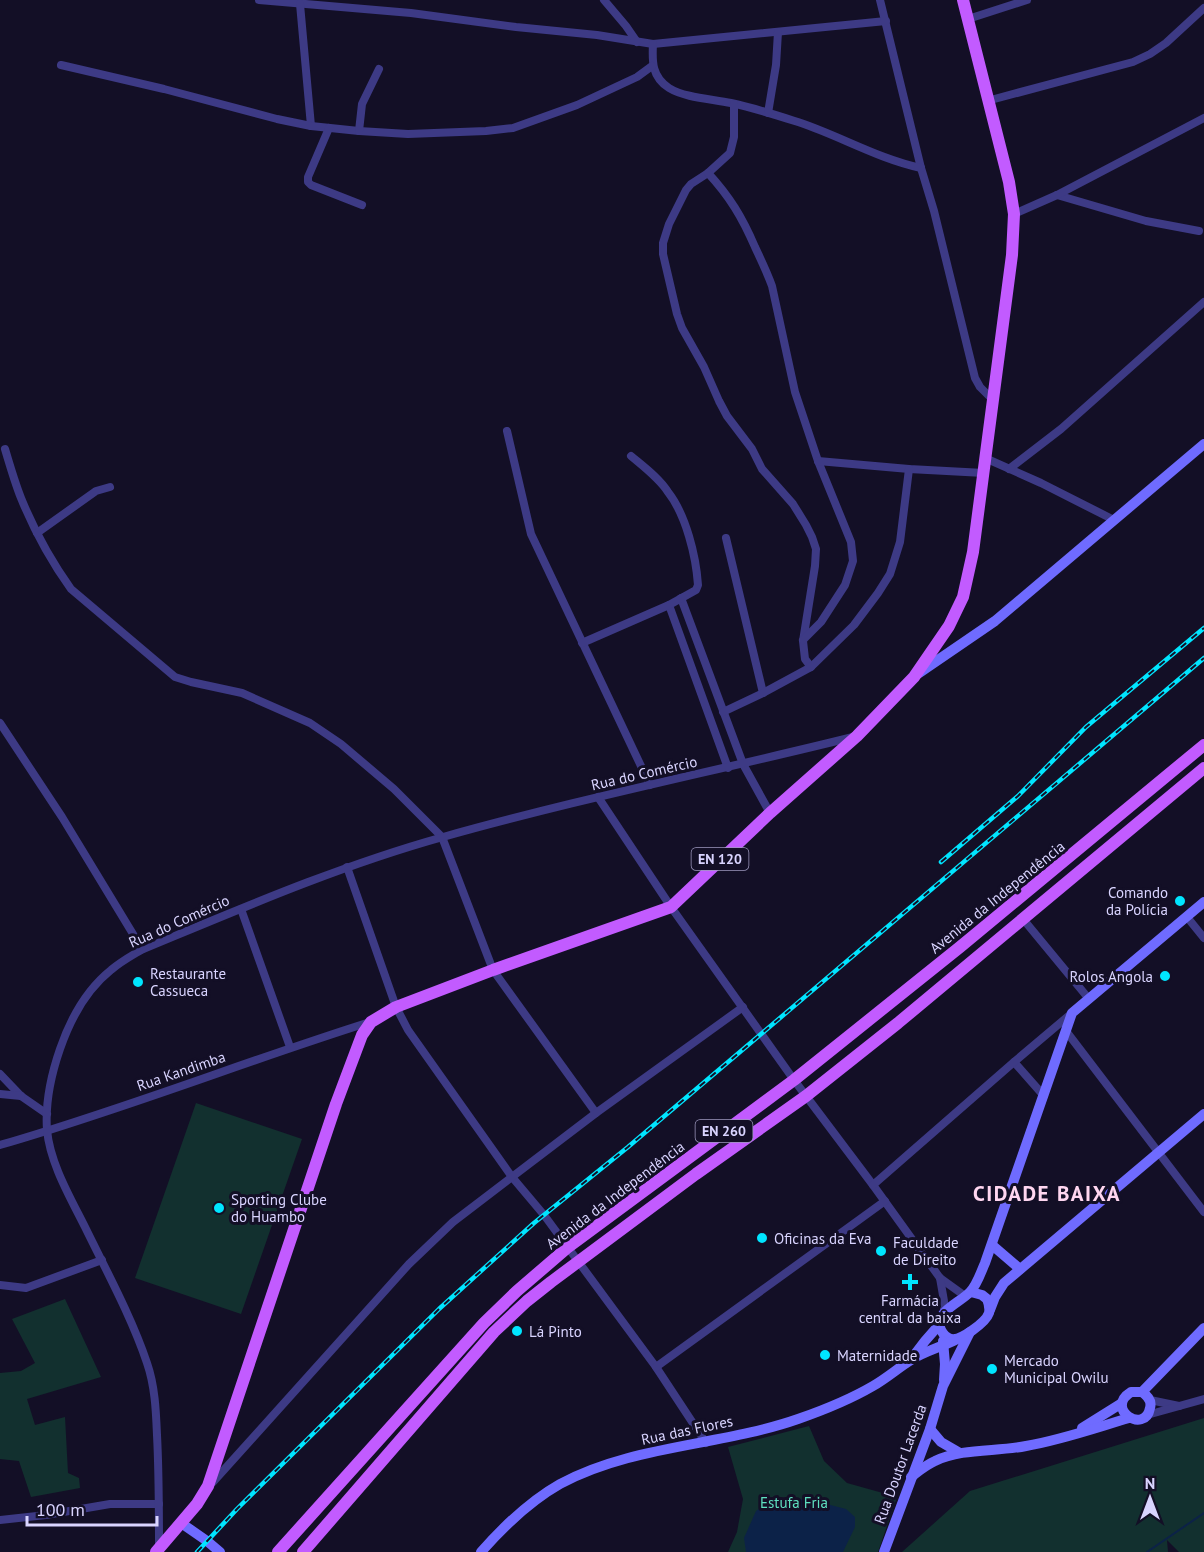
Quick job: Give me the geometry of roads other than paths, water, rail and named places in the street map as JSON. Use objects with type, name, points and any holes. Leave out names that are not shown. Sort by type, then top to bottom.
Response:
[{"type":"main road","name":"EN 120","points":[[371,1022],[396,1007],[671,907],[770,813],[857,736],[914,677],[949,626],[963,597],[974,552],[1012,255],[1014,214],[1009,182],[963,0]]},
{"type":"main road","name":"Avenida da Independência","points":[[278,1552],[484,1323],[517,1291],[567,1248],[794,1080],[1204,746]]},
{"type":"main road","name":"Avenida da Independência","points":[[303,1552],[494,1332],[526,1301],[696,1174],[806,1096],[898,1023],[1204,768]]},
{"type":"main road","points":[[1107,827],[1118,839]]},
{"type":"main road","points":[[898,996],[911,1011]]},
{"type":"main road","points":[[885,1007],[898,1023]]},
{"type":"main road","points":[[158,1550],[208,1486],[332,1115],[362,1035],[371,1022]]},
{"type":"main road","points":[[684,1161],[696,1174]]},
{"type":"street","points":[[264,0],[300,4],[336,3],[653,44],[886,21]]},
{"type":"street","points":[[604,0],[637,42]]},
{"type":"street","points":[[880,0],[975,378],[980,387],[994,401]]},
{"type":"street","points":[[968,19],[1027,0]]},
{"type":"street","points":[[300,4],[311,126]]},
{"type":"street","points":[[987,101],[1133,62],[1166,43],[1204,8]]},
{"type":"street","points":[[768,113],[776,65],[778,32]]},
{"type":"street","points":[[653,44],[652,66],[659,78],[668,87],[678,92],[734,104],[802,123],[879,156],[921,168]]},
{"type":"street","points":[[61,65],[311,126],[408,134],[513,128],[577,105],[637,77],[652,66]]},
{"type":"street","points":[[359,131],[362,104],[379,69]]},
{"type":"street","points":[[734,104],[734,136],[730,153],[686,190],[669,224],[663,243],[663,255],[682,328],[704,367],[719,401],[727,416],[752,449],[762,469],[793,504],[812,537],[816,549],[802,641],[806,659],[811,667]]},
{"type":"street","points":[[1014,214],[1057,195],[1204,117]]},
{"type":"street","points":[[329,128],[308,177],[308,182],[362,205]]},
{"type":"street","points":[[708,173],[730,199],[766,270],[772,286],[795,392],[818,461],[851,542],[853,561],[845,585],[821,622],[802,641]]},
{"type":"street","points":[[1057,195],[1146,221],[1199,231]]},
{"type":"street","points":[[1009,469],[1061,429],[1204,302]]},
{"type":"street","points":[[507,431],[531,534],[650,785]]},
{"type":"street","points":[[914,677],[995,621],[1204,444]]},
{"type":"street","points":[[5,449],[21,499],[59,573],[71,589],[176,677],[242,693],[310,723],[341,744],[394,789],[442,837],[493,970],[596,1113]]},
{"type":"street","points":[[582,643],[669,604],[696,590],[699,585],[690,542],[681,515],[669,492],[631,456]]},
{"type":"street","points":[[986,459],[1114,520]]},
{"type":"street","points":[[818,461],[984,473]]},
{"type":"street","points":[[723,711],[764,693],[811,667],[854,625],[890,574],[900,542],[909,469]]},
{"type":"street","points":[[38,533],[96,491],[110,487]]},
{"type":"street","points":[[726,538],[764,693]]},
{"type":"street","points":[[681,598],[742,764],[770,813]]},
{"type":"street","points":[[669,604],[728,768]]},
{"type":"street","points":[[0,723],[62,817],[141,950]]},
{"type":"street","name":"Rua do Comércio","points":[[158,1550],[159,1466],[155,1396],[148,1365],[102,1260],[59,1172],[47,1131],[49,1088],[54,1065],[73,1017],[88,993],[111,969],[141,950],[347,867],[442,837],[598,797],[857,736]]},
{"type":"street","points":[[598,797],[671,907],[794,1080],[940,1278],[968,1294],[982,1295],[987,1299],[990,1311]]},
{"type":"street","points":[[347,867],[396,1007],[408,1030],[512,1177],[544,1215],[656,1367],[706,1443]]},
{"type":"street","points":[[873,1185],[1071,1013],[1204,902]]},
{"type":"street","points":[[241,909],[290,1047]]},
{"type":"street","points":[[1187,916],[1204,938]]},
{"type":"street","points":[[1023,919],[1089,999]]},
{"type":"street","points":[[208,1486],[409,1264],[453,1222],[596,1113],[743,1007]]},
{"type":"street","points":[[944,1313],[968,1294],[982,1270],[1071,1013]]},
{"type":"street","name":"Rua Kandimba","points":[[0,1145],[371,1022]]},
{"type":"street","points":[[1066,1031],[1204,1212]]},
{"type":"street","points":[[1014,1062],[1044,1096]]},
{"type":"street","points":[[0,1074],[21,1096],[47,1114]]},
{"type":"street","points":[[0,1094],[21,1096]]},
{"type":"street","name":"Rua Doutor Lacerda","points":[[944,1346],[970,1332],[987,1317],[1004,1283],[1204,1114]]},
{"type":"street","points":[[656,1367],[885,1201]]},
{"type":"street","points":[[992,1245],[1020,1269]]},
{"type":"street","points":[[0,1285],[26,1288],[102,1260]]},
{"type":"street","points":[[940,1278],[944,1301],[941,1329],[951,1339],[958,1339]]},
{"type":"street","points":[[1146,1396],[1204,1328]]},
{"type":"street","name":"Rua Doutor Lacerda","points":[[941,1329],[945,1364],[944,1386]]},
{"type":"street","name":"Rua das Flores","points":[[912,1359],[925,1341],[941,1329]]},
{"type":"street","name":"Rua Doutor Lacerda","points":[[884,1552],[944,1386],[970,1332]]},
{"type":"street","name":"Rua das Flores","points":[[481,1552],[518,1514],[560,1484],[597,1468],[649,1453],[706,1443],[796,1420],[832,1407],[875,1385],[912,1359],[944,1346]]},
{"type":"street","points":[[1069,1436],[1122,1402],[1131,1392],[1181,1407]]},
{"type":"street","points":[[1146,1396],[1151,1405],[1147,1415]]},
{"type":"street","points":[[911,1477],[933,1462],[960,1454],[1026,1447],[1129,1418],[1138,1420],[1147,1415],[1204,1399]]},
{"type":"street","points":[[1122,1402],[1123,1411],[1129,1418]]},
{"type":"street","points":[[930,1428],[941,1442],[960,1454]]},
{"type":"street","points":[[0,1520],[110,1504],[159,1504]]},
{"type":"street","points":[[181,1523],[220,1552]]},
{"type":"water","points":[[807,1499],[846,1509],[855,1517],[855,1527],[843,1552],[746,1552],[744,1538],[756,1511],[773,1500]]},
{"type":"waterway","points":[[1147,1552],[1204,1513]]},
{"type":"railway","points":[[941,862],[1018,796],[1086,727],[1204,628]]},
{"type":"railway","points":[[197,1552],[237,1509],[439,1309],[534,1223],[628,1147],[1204,658]]},
{"type":"place","name":"Comando da Polícia","points":[[1180,901]]},
{"type":"place","name":"Rolos Angola","points":[[1165,976]]},
{"type":"place","name":"Restaurante Cassueca","points":[[138,982]]},
{"type":"place","name":"Sporting Clube do Huambo","points":[[219,1208]]},
{"type":"place","name":"Oficinas da Eva","points":[[762,1238]]},
{"type":"place","name":"Faculdade de Direito","points":[[881,1251]]},
{"type":"place","name":"Farmácia central da baixa","points":[[910,1282]]},
{"type":"place","name":"Lá Pinto","points":[[517,1331]]},
{"type":"place","name":"Maternidade","points":[[825,1355]]},
{"type":"place","name":"Mercado Municipal Owilu","points":[[992,1369]]},
{"type":"district","name":"CIDADE BAIXA","points":[[1047,1193]]},
{"type":"park label","name":"Estufa Fria","points":[[794,1502]]}]
